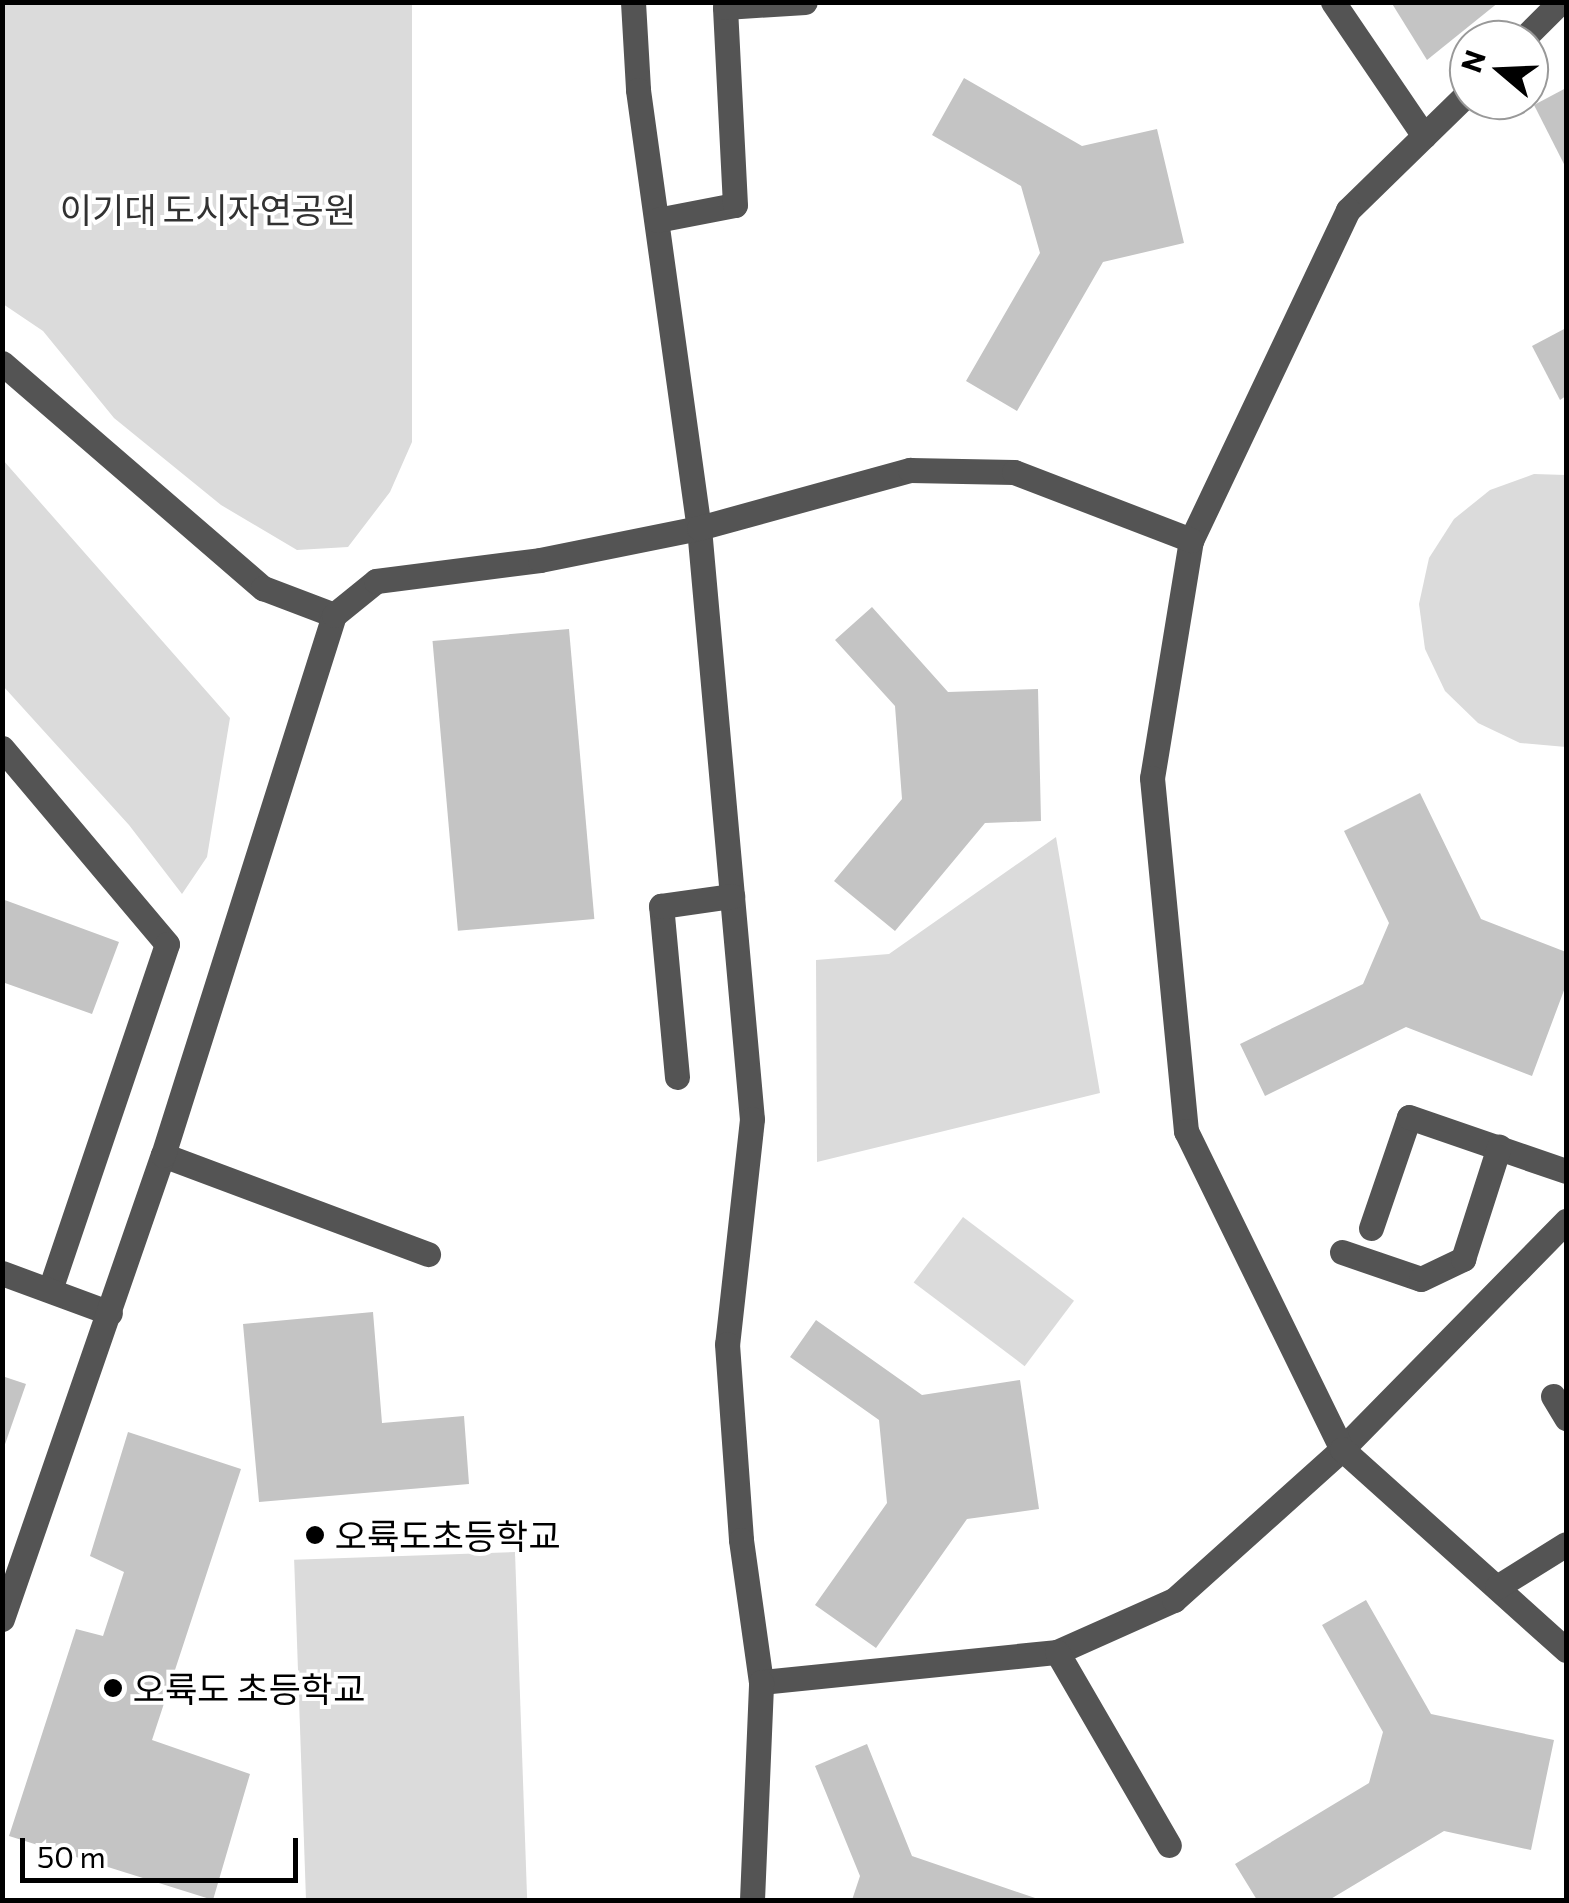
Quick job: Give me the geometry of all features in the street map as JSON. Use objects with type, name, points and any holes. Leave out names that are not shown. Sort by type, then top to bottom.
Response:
[{"type":"street","points":[[633,2],[656,220],[699,528],[752,1119],[726,1344],[741,1540],[761,1682],[752,1900]]},
{"type":"street","points":[[656,220],[735,205],[725,7],[805,2]]},
{"type":"street","points":[[1333,2],[1424,136]]},
{"type":"street","points":[[1542,20],[1560,2]]},
{"type":"street","points":[[1449,112],[1348,210],[1191,540],[1152,778],[1186,1130],[1342,1449],[1566,1650]]},
{"type":"street","points":[[2,363],[263,588],[334,615]]},
{"type":"street","points":[[2,1618],[163,1155],[334,615],[376,580],[540,560],[699,528],[910,470],[1014,472],[1191,540]]},
{"type":"street","points":[[2,748],[167,944],[50,1290]]},
{"type":"street","points":[[677,1077],[661,906],[732,896]]},
{"type":"street","points":[[1371,1228],[1409,1116],[1566,1171]]},
{"type":"street","points":[[1342,1252],[1422,1279],[1463,1259],[1499,1148]]},
{"type":"street","points":[[163,1155],[428,1254]]},
{"type":"street","points":[[761,1682],[1058,1652],[1174,1600],[1342,1449],[1566,1221]]},
{"type":"street","points":[[2,1273],[110,1313]]},
{"type":"street","points":[[1497,1588],[1566,1544]]},
{"type":"street","points":[[1058,1652],[1169,1845]]},
{"type":"green space","name":"이기대 도시자연공원","points":[[2,3],[412,3],[412,442],[390,492],[348,547],[297,550],[221,505],[114,418],[43,331],[3,304]]},
{"type":"green space","points":[[3,460],[230,718],[207,857],[182,894],[129,825],[3,686]]},
{"type":"green space","points":[[1534,474],[1566,475],[1566,747],[1520,743],[1478,723],[1445,691],[1425,649],[1419,604],[1429,558],[1454,519],[1490,490]]},
{"type":"green space","points":[[1056,837],[1100,1093],[817,1162],[816,960],[889,954]]},
{"type":"green space","points":[[963,1217],[1074,1301],[1025,1366],[914,1282]]},
{"type":"green space","points":[[515,1552],[527,1900],[306,1900],[294,1560]]},
{"type":"building","points":[[1391,2],[1499,2],[1477,20],[1449,20],[1449,42],[1427,60]]},
{"type":"building","points":[[964,78],[1082,146],[1157,129],[1184,243],[1103,262],[1017,411],[966,381],[1040,253],[1021,186],[932,135]]},
{"type":"building","points":[[1566,88],[1566,168],[1542,120],[1549,120],[1549,97]]},
{"type":"building","points":[[1566,328],[1566,396],[1560,400],[1532,346]]},
{"type":"building","points":[[872,607],[948,692],[1038,689],[1041,821],[985,823],[895,931],[834,881],[902,799],[895,706],[835,640]]},
{"type":"building","points":[[569,629],[594,919],[458,931],[433,641]]},
{"type":"building","points":[[1420,793],[1481,919],[1566,952],[1566,985],[1532,1076],[1406,1027],[1265,1096],[1240,1044],[1363,984],[1389,923],[1344,831]]},
{"type":"building","points":[[2,899],[119,942],[92,1014],[5,983],[2,989]]},
{"type":"building","points":[[373,1312],[382,1423],[464,1416],[469,1484],[259,1502],[243,1324]]},
{"type":"building","points":[[816,1320],[922,1395],[1020,1380],[1039,1509],[967,1519],[876,1648],[815,1605],[887,1503],[879,1420],[790,1357]]},
{"type":"building","points":[[2,1376],[26,1384],[3,1450],[2,1450]]},
{"type":"building","name":"오륙도 초등학교","points":[[128,1432],[241,1469],[152,1740],[250,1774],[213,1900],[9,1836],[76,1629],[103,1636],[124,1572],[90,1556]]},
{"type":"building","points":[[1366,1600],[1431,1714],[1554,1740],[1531,1850],[1444,1831],[1329,1900],[1257,1900],[1235,1864],[1369,1783],[1383,1732],[1322,1625]]},
{"type":"building","points":[[867,1744],[912,1856],[1041,1900],[852,1900],[860,1876],[815,1766]]},
{"type":"place","name":"오륙도초등학교","points":[[315,1535]]},
{"type":"place","name":"오륙도 초등학교","points":[[113,1688]]}]
